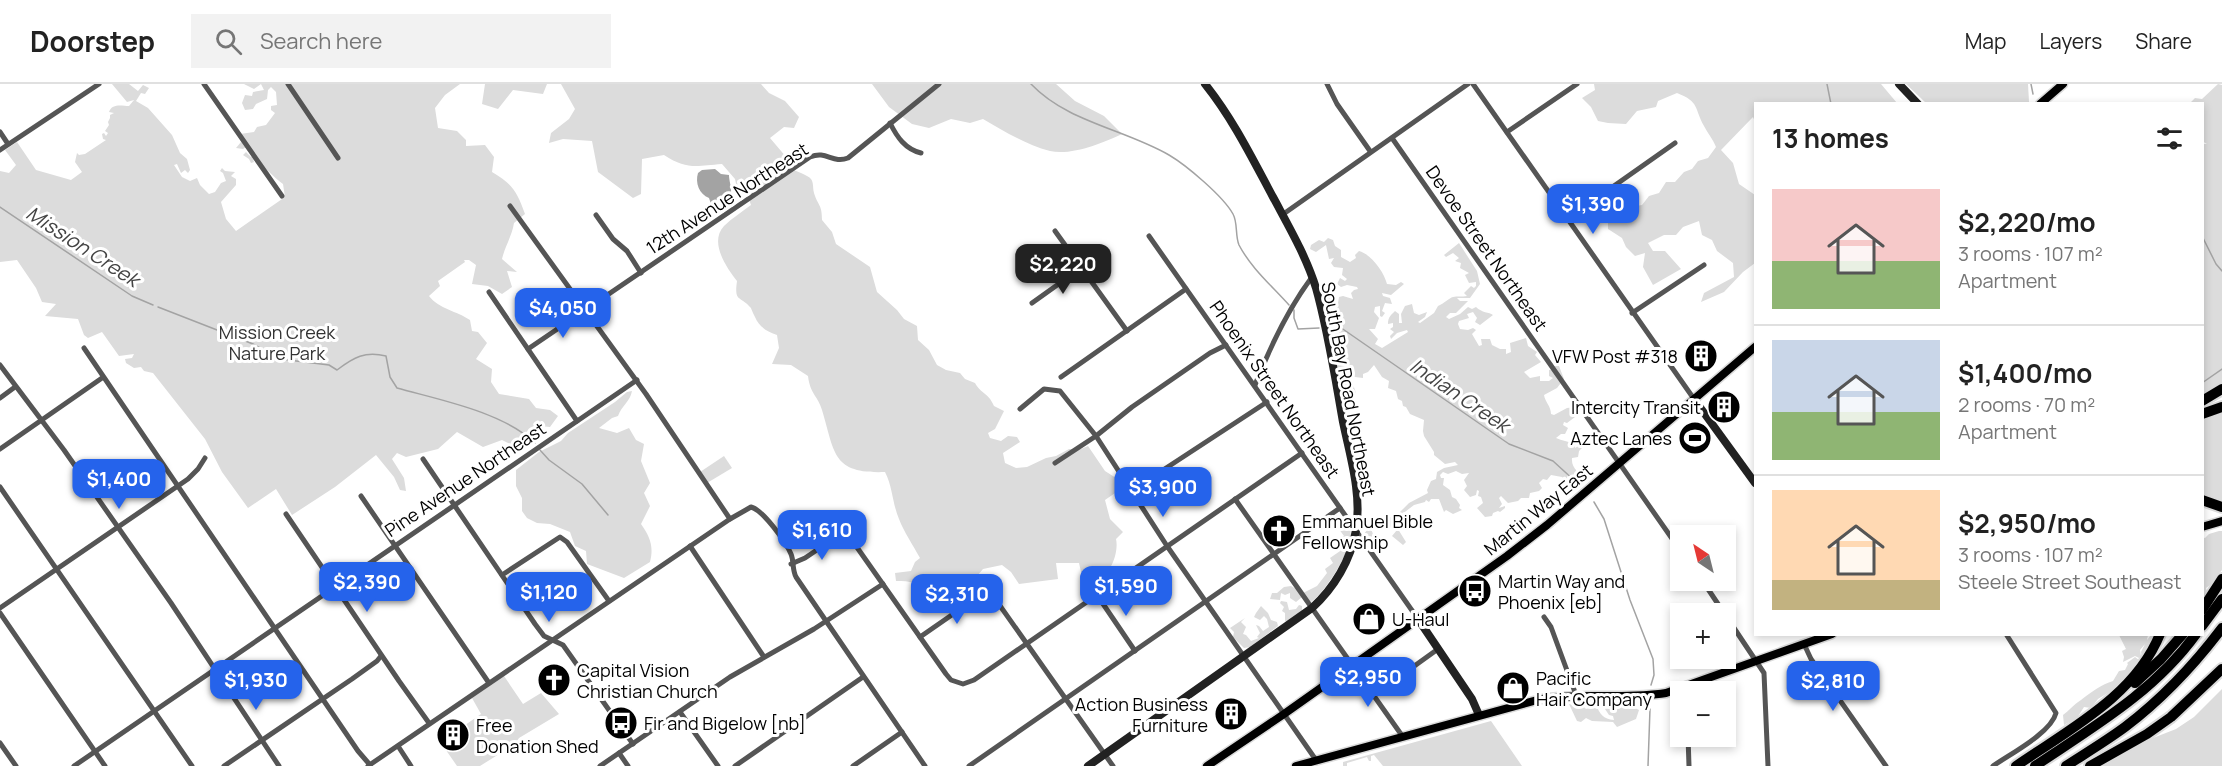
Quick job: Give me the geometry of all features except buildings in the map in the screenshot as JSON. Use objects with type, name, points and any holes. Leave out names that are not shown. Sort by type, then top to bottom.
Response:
[{"type":"highway","points":[[2204,400],[2222,389]]},
{"type":"highway","points":[[2204,413],[2222,407]]},
{"type":"highway","points":[[2204,501],[2222,507]]},
{"type":"highway","points":[[2204,607],[2222,579]]},
{"type":"highway","points":[[2204,623],[2222,599]]},
{"type":"highway","points":[[2066,766],[2124,728],[2153,704],[2203,652],[2222,628]]},
{"type":"highway","points":[[2106,704],[2138,671],[2151,653],[2159,636]]},
{"type":"highway","points":[[2016,766],[2124,692],[2140,679],[2181,636]]},
{"type":"highway","points":[[2035,766],[2142,692],[2166,671],[2194,636]]},
{"type":"highway","points":[[2090,766],[2147,734],[2171,717],[2222,669]]},
{"type":"main road","points":[[2042,102],[2063,84]]},
{"type":"main road","name":"Martin Way East","points":[[1207,766],[1477,579],[1547,525],[1754,348]]},
{"type":"main road","points":[[2204,526],[2222,521]]},
{"type":"main road","points":[[1706,681],[1826,636]]},
{"type":"main road","points":[[1296,766],[1533,700],[1576,695],[1640,696],[1670,692]]},
{"type":"street","points":[[0,150],[99,84]]},
{"type":"street","points":[[204,84],[282,196]]},
{"type":"street","points":[[288,84],[338,158]]},
{"type":"street","name":"12th Avenue Northeast","points":[[528,349],[810,157],[821,154],[839,160],[848,158],[939,84]]},
{"type":"street","name":"South Bay Road Northeast","points":[[1088,766],[1312,608],[1327,593],[1339,575],[1349,555],[1356,530],[1356,486],[1327,336],[1312,277],[1298,244],[1238,130],[1205,84]]},
{"type":"street","points":[[1328,84],[1337,104],[1370,151]]},
{"type":"street","points":[[1282,215],[1468,84]]},
{"type":"street","points":[[1473,84],[1632,313],[1754,482]]},
{"type":"street","points":[[1507,132],[1577,84]]},
{"type":"street","points":[[1899,84],[1916,102]]},
{"type":"street","points":[[890,123],[905,145],[921,153]]},
{"type":"street","points":[[0,132],[8,144]]},
{"type":"street","name":"Devoe Street Northeast","points":[[1392,138],[1670,536]]},
{"type":"street","points":[[1567,219],[1675,144]]},
{"type":"street","points":[[510,206],[635,378],[730,519]]},
{"type":"street","points":[[596,215],[613,239],[627,251],[641,273]]},
{"type":"street","points":[[1055,231],[1127,332]]},
{"type":"street","name":"Phoenix Street Northeast","points":[[1149,236],[1418,619]]},
{"type":"street","points":[[1632,313],[1704,265]]},
{"type":"street","points":[[1032,303],[1081,268]]},
{"type":"street","points":[[1255,385],[1294,303],[1312,277]]},
{"type":"street","points":[[1062,377],[1186,289]]},
{"type":"street","points":[[489,292],[577,421]]},
{"type":"street","points":[[1055,463],[1210,353],[1226,345]]},
{"type":"street","points":[[84,348],[102,378],[369,765],[690,546],[751,507],[763,514],[792,555],[791,564],[796,577],[925,766]]},
{"type":"street","points":[[0,365],[171,603],[279,766]]},
{"type":"street","points":[[0,449],[102,378]]},
{"type":"street","name":"Pine Avenue Northeast","points":[[74,766],[577,421],[635,378]]},
{"type":"street","points":[[0,398],[15,387]]},
{"type":"street","points":[[1020,409],[1044,389],[1056,389],[1066,396],[1096,436],[1167,546],[1316,760]]},
{"type":"street","points":[[1131,491],[1267,402]]},
{"type":"street","points":[[791,564],[844,534],[849,536],[946,674],[958,684],[974,680],[1302,453]]},
{"type":"street","points":[[0,608],[176,486],[198,469],[205,458]]},
{"type":"street","points":[[423,459],[544,636],[563,645],[633,744]]},
{"type":"street","points":[[0,487],[192,766]]},
{"type":"street","points":[[361,495],[489,683]]},
{"type":"street","points":[[1235,499],[1403,737]]},
{"type":"street","points":[[969,766],[1340,508]]},
{"type":"street","points":[[286,514],[429,723]]},
{"type":"street","points":[[502,575],[560,537],[564,538],[609,601]]},
{"type":"street","points":[[690,546],[764,657]]},
{"type":"street","points":[[600,766],[737,673],[826,622],[883,584]]},
{"type":"street","points":[[1709,591],[1764,673],[1768,766]]},
{"type":"street","points":[[920,637],[982,594],[991,593],[1113,766]]},
{"type":"street","points":[[1097,595],[1136,651]]},
{"type":"street","points":[[0,613],[105,766]]},
{"type":"street","points":[[1544,617],[1551,627],[1576,695]]},
{"type":"street","points":[[1418,619],[1472,699],[1479,715]]},
{"type":"street","points":[[1993,766],[2044,730],[2052,722],[2056,713],[2007,636]]},
{"type":"street","points":[[1804,644],[1811,659],[1886,766]]},
{"type":"street","points":[[1374,695],[1438,649]]},
{"type":"street","points":[[224,766],[381,656]]},
{"type":"street","points":[[735,766],[863,677]]},
{"type":"street","points":[[680,712],[718,766]]},
{"type":"street","points":[[853,766],[902,732]]},
{"type":"street","points":[[0,743],[16,766]]},
{"type":"street","points":[[398,746],[411,766]]},
{"type":"street","points":[[1688,747],[1689,766]]},
{"type":"street","points":[[619,753],[628,766]]},
{"type":"green space","name":"Mission Creek Nature Park","points":[[112,84],[129,84],[138,91],[143,85],[149,88],[145,94],[141,93],[136,101],[148,108],[172,135],[180,153],[187,159],[190,170],[188,173],[185,170],[181,173],[177,164],[174,165],[182,177],[190,181],[197,178],[209,194],[215,192],[221,183],[226,181],[220,171],[222,168],[225,171],[235,172],[231,176],[236,179],[236,185],[221,202],[226,219],[236,231],[285,197],[283,184],[261,165],[253,160],[254,162],[251,163],[243,155],[246,152],[251,157],[255,155],[246,147],[236,148],[241,142],[240,134],[254,132],[257,127],[266,125],[275,113],[271,110],[271,106],[277,105],[276,92],[271,87],[268,90],[267,99],[256,104],[253,109],[245,110],[242,103],[245,95],[252,96],[253,92],[264,90],[261,84],[460,84],[445,95],[435,108],[438,128],[457,131],[466,140],[466,146],[485,145],[494,157],[492,172],[510,185],[517,194],[525,214],[514,223],[502,259],[517,272],[507,271],[512,287],[502,294],[488,286],[472,284],[476,265],[469,260],[464,260],[465,262],[438,281],[440,286],[429,296],[443,307],[470,320],[472,331],[478,332],[487,343],[476,359],[492,369],[491,382],[499,394],[529,399],[536,408],[550,410],[558,416],[550,427],[540,426],[520,449],[502,440],[483,447],[457,432],[438,449],[406,457],[397,453],[392,459],[404,478],[406,491],[400,490],[394,477],[376,455],[335,487],[292,515],[276,489],[248,508],[222,472],[205,439],[153,373],[144,371],[141,367],[134,368],[126,363],[125,359],[132,358],[134,354],[119,356],[102,332],[88,338],[84,335],[78,319],[45,316],[56,304],[42,302],[36,288],[17,260],[0,262],[0,171],[9,173],[16,165],[5,150],[17,142],[36,170],[71,180],[82,172],[75,162],[77,153],[85,154],[106,140],[103,139],[102,134],[106,136],[108,133],[105,131],[109,125],[110,115],[114,113],[109,112],[110,109],[129,106],[134,100],[127,102]]},
{"type":"green space","points":[[244,84],[261,84],[254,89]]},
{"type":"green space","points":[[485,84],[547,84],[543,94],[513,90],[498,109],[482,104]]},
{"type":"green space","points":[[561,84],[761,84],[769,93],[785,101],[799,117],[794,128],[784,127],[770,138],[787,158],[785,165],[811,179],[821,208],[822,220],[832,232],[836,244],[870,267],[877,292],[904,319],[917,326],[918,340],[929,350],[937,365],[960,373],[965,379],[975,383],[994,406],[1004,411],[995,429],[988,433],[990,438],[1001,441],[1008,436],[1017,437],[1020,442],[1003,453],[1005,463],[1016,468],[1027,467],[1069,449],[1081,449],[1088,446],[1105,471],[1116,478],[1119,484],[1118,491],[1105,500],[1110,519],[1123,532],[1116,539],[1115,557],[1105,574],[1092,578],[1081,572],[1079,563],[1056,563],[1058,579],[1019,584],[1011,572],[1002,565],[983,569],[960,596],[951,593],[943,586],[929,593],[922,586],[914,583],[896,581],[895,573],[911,571],[915,562],[920,558],[899,519],[885,472],[855,469],[845,465],[838,458],[820,405],[810,387],[808,376],[791,365],[772,364],[779,348],[777,335],[761,326],[751,308],[737,296],[737,281],[721,254],[718,239],[724,226],[751,205],[746,191],[738,193],[735,179],[722,164],[686,165],[664,155],[642,159],[641,194],[633,198],[598,172],[592,141],[563,139],[549,143],[551,133],[569,119],[575,109]]},
{"type":"green space","points":[[872,84],[1056,84],[1075,101],[1104,116],[1122,134],[1087,148],[1058,152],[1024,141],[983,119],[970,123],[951,119],[929,128],[912,124],[889,107]]},
{"type":"green space","points":[[1594,84],[1881,84],[1896,102],[1754,102],[1754,120],[1753,117],[1721,150],[1733,163],[1739,184],[1754,194],[1754,264],[1724,292],[1701,302],[1704,293],[1734,277],[1733,263],[1717,251],[1712,240],[1702,235],[1699,221],[1683,227],[1676,235],[1664,235],[1648,243],[1653,251],[1665,251],[1681,269],[1653,285],[1643,267],[1645,253],[1635,256],[1626,247],[1622,238],[1608,229],[1608,214],[1628,211],[1631,207],[1642,205],[1649,196],[1659,193],[1666,182],[1675,182],[1684,172],[1692,169],[1698,161],[1708,158],[1716,147],[1715,144],[1695,106],[1690,99],[1684,96],[1677,93],[1658,101],[1656,107],[1637,111],[1626,124],[1608,123],[1598,121],[1591,107],[1582,98],[1595,90]]},
{"type":"green space","points":[[1906,84],[2028,84],[2029,102],[1925,102]]},
{"type":"green space","points":[[2218,84],[2222,85],[2222,384],[2204,393],[2204,144],[2207,144],[2204,142],[2204,102],[2191,102],[2195,98],[2202,99]]},
{"type":"green space","points":[[1328,238],[1333,240],[1335,246],[1341,250],[1341,257],[1350,262],[1356,258],[1355,255],[1359,251],[1364,253],[1376,264],[1387,284],[1396,285],[1401,282],[1404,284],[1391,295],[1382,293],[1383,296],[1390,298],[1392,304],[1385,303],[1382,311],[1385,313],[1382,317],[1380,306],[1375,307],[1374,312],[1379,318],[1375,329],[1369,329],[1378,339],[1375,344],[1382,348],[1408,332],[1407,330],[1397,333],[1391,339],[1390,336],[1394,332],[1390,329],[1393,323],[1388,324],[1388,322],[1395,311],[1399,314],[1399,323],[1402,323],[1401,314],[1405,306],[1412,304],[1414,313],[1419,315],[1427,312],[1425,317],[1418,322],[1420,323],[1434,313],[1438,306],[1453,297],[1467,296],[1464,293],[1471,286],[1474,288],[1476,286],[1476,282],[1469,283],[1465,275],[1469,273],[1460,268],[1461,263],[1455,261],[1459,258],[1453,253],[1446,257],[1444,255],[1459,243],[1477,271],[1480,284],[1470,298],[1457,298],[1460,301],[1468,301],[1456,313],[1450,313],[1446,317],[1449,319],[1460,314],[1468,307],[1472,309],[1476,307],[1493,315],[1480,325],[1475,322],[1477,318],[1473,312],[1467,314],[1469,318],[1459,321],[1458,324],[1460,329],[1473,328],[1476,330],[1472,334],[1479,346],[1482,345],[1481,339],[1490,339],[1492,345],[1506,349],[1506,354],[1511,352],[1510,343],[1526,338],[1528,346],[1537,352],[1535,355],[1541,362],[1524,372],[1530,378],[1540,376],[1540,381],[1549,381],[1553,378],[1549,376],[1549,370],[1559,366],[1564,379],[1557,388],[1544,395],[1551,414],[1575,407],[1579,414],[1567,423],[1564,422],[1563,425],[1568,428],[1565,434],[1556,438],[1574,444],[1575,448],[1580,445],[1583,447],[1578,457],[1572,458],[1572,462],[1576,470],[1586,478],[1586,483],[1582,484],[1568,474],[1567,478],[1577,487],[1573,488],[1562,477],[1551,475],[1547,480],[1543,479],[1539,483],[1542,488],[1530,493],[1529,498],[1521,498],[1508,503],[1501,496],[1499,498],[1502,504],[1499,508],[1505,506],[1505,508],[1493,513],[1492,516],[1485,517],[1477,508],[1483,503],[1481,497],[1478,496],[1479,491],[1477,490],[1476,495],[1470,497],[1464,490],[1467,486],[1464,480],[1469,473],[1462,474],[1456,471],[1448,474],[1443,472],[1440,475],[1444,478],[1443,485],[1450,490],[1452,497],[1456,499],[1462,510],[1453,514],[1446,510],[1444,512],[1439,499],[1431,499],[1429,502],[1426,500],[1414,505],[1393,521],[1406,542],[1403,545],[1392,536],[1397,530],[1393,530],[1388,524],[1381,525],[1379,529],[1371,529],[1375,539],[1368,544],[1360,539],[1371,525],[1400,512],[1409,503],[1428,493],[1427,490],[1431,481],[1436,479],[1437,472],[1458,465],[1455,462],[1445,464],[1434,455],[1424,436],[1424,420],[1410,414],[1402,401],[1398,399],[1396,391],[1388,388],[1389,381],[1382,377],[1374,365],[1363,374],[1363,378],[1355,377],[1348,370],[1356,393],[1354,399],[1348,399],[1339,392],[1341,377],[1335,362],[1337,357],[1332,344],[1334,338],[1329,323],[1331,315],[1324,303],[1330,296],[1334,303],[1338,303],[1339,297],[1343,296],[1353,299],[1351,293],[1358,289],[1347,285],[1341,287],[1337,284],[1340,278],[1345,281],[1347,279],[1342,275],[1343,268],[1334,267],[1331,263],[1334,258],[1329,259],[1326,245],[1316,252],[1310,249],[1311,245],[1319,240],[1324,242]]},
{"type":"green space","points":[[632,391],[618,416],[599,428],[617,433],[629,428],[636,440],[644,444],[641,461],[650,483],[644,493],[650,506],[641,524],[647,533],[652,551],[650,562],[624,578],[587,564],[586,551],[575,546],[570,532],[527,518],[522,511],[522,498],[516,486],[516,470],[539,452],[561,441],[568,433],[627,392]]},
{"type":"green space","points":[[2222,412],[2222,502],[2204,496],[2204,418]]},
{"type":"green space","points":[[724,456],[732,468],[707,483],[700,472]]},
{"type":"green space","points":[[1336,515],[1342,516],[1349,526],[1351,536],[1338,568],[1324,589],[1311,602],[1303,593],[1317,586],[1327,573],[1325,569],[1333,563],[1330,558],[1343,549],[1336,539],[1344,536],[1336,525],[1330,529],[1328,525],[1337,519]]},
{"type":"green space","points":[[2222,531],[2222,570],[2216,577],[2219,579],[2206,588],[2207,592],[2204,597],[2204,538]]},
{"type":"green space","points":[[1291,586],[1302,597],[1296,602],[1290,598],[1290,593],[1285,595],[1281,593],[1280,600],[1270,599],[1272,593]]},
{"type":"green space","points":[[1281,601],[1287,602],[1289,610],[1296,609],[1299,605],[1302,606],[1302,613],[1285,621]]},
{"type":"green space","points":[[1261,606],[1271,620],[1277,622],[1278,626],[1250,647],[1244,648],[1233,637],[1234,632],[1230,628],[1245,618],[1241,622],[1246,627],[1243,634],[1251,641],[1259,638],[1257,637],[1260,633],[1256,625],[1263,631],[1269,627],[1264,616],[1260,620],[1254,617]]},
{"type":"green space","points":[[2120,636],[2148,636],[2147,640],[2150,636],[2156,636],[2147,647],[2148,652],[2122,684],[2098,699],[2091,708],[2084,707],[2077,718],[2064,725],[2063,715],[2096,689],[2113,681],[2119,671],[2125,670],[2127,663],[2135,657],[2139,660],[2142,657],[2141,652],[2145,644],[2140,650],[2141,657],[2135,656],[2123,662],[2122,651],[2126,649]]},
{"type":"green space","points":[[504,676],[523,704],[541,693],[559,714],[519,738],[515,744],[480,766],[457,766],[439,740],[450,732],[453,736],[452,731],[455,732],[481,714],[472,698]]},
{"type":"green space","points":[[2222,689],[2222,766],[2098,766],[2176,729],[2194,717]]},
{"type":"green space","points":[[1608,701],[1639,710],[1636,719],[1617,727],[1613,722],[1592,721],[1586,718],[1581,722],[1577,721],[1569,704],[1576,706],[1581,704],[1586,709],[1596,705],[1602,716],[1614,720],[1605,709]]},
{"type":"green space","points":[[1491,721],[1522,766],[1383,766],[1374,755],[1371,756],[1371,761],[1367,757],[1343,766],[1343,762]]},
{"type":"shaded area","points":[[715,169],[721,174],[729,175],[731,188],[731,195],[727,201],[722,201],[717,206],[711,204],[709,198],[700,191],[697,181],[698,173],[702,170]]},
{"type":"waterway","name":"Indian Creek","points":[[1031,84],[1061,107],[1152,146],[1194,173],[1228,207],[1235,218],[1239,245],[1256,269],[1289,305]]},
{"type":"waterway","points":[[1827,84],[1831,102]]},
{"type":"waterway","points":[[2031,84],[2033,94]]},
{"type":"waterway","name":"Mission Creek","points":[[0,207],[132,296],[153,305]]},
{"type":"waterway","points":[[2204,240],[2222,271]]},
{"type":"waterway","name":"Mission Creek","points":[[158,307],[253,344],[280,359],[329,365],[337,370],[360,356],[372,354],[386,356],[390,377],[397,388],[489,415],[522,432],[535,443]]},
{"type":"waterway","name":"Indian Creek","points":[[1294,310],[1298,329],[1319,328]]},
{"type":"waterway","name":"Indian Creek","points":[[1330,325],[1337,325],[1509,444],[1553,461],[1576,482]]},
{"type":"waterway","points":[[2204,382],[2222,369]]},
{"type":"waterway","name":"Mission Creek","points":[[540,450],[549,460],[582,484],[608,515]]},
{"type":"waterway","name":"Indian Creek","points":[[1594,502],[1604,519],[1630,600],[1653,659],[1654,675],[1651,685]]},
{"type":"waterway","name":"Indian Creek","points":[[1648,766],[1650,709]]},
{"type":"place","name":"VFW Post #318","points":[[1701,356]]},
{"type":"place","name":"Intercity Transit","points":[[1724,407]]},
{"type":"place","name":"Aztec Lanes","points":[[1695,438]]},
{"type":"place","name":"Emmanuel Bible Fellowship","points":[[1279,531]]},
{"type":"place","name":"Martin Way and Phoenix [eb]","points":[[1475,591]]},
{"type":"place","name":"U-Haul","points":[[1369,619]]},
{"type":"place","name":"Capital Vision Christian Church","points":[[554,680]]},
{"type":"place","name":"Pacific Hair Company","points":[[1513,688]]},
{"type":"place","name":"Action Business Furniture","points":[[1231,714]]},
{"type":"place","name":"Fir and Bigelow [nb]","points":[[621,723]]},
{"type":"place","name":"Free Donation Shed","points":[[453,735]]}]
